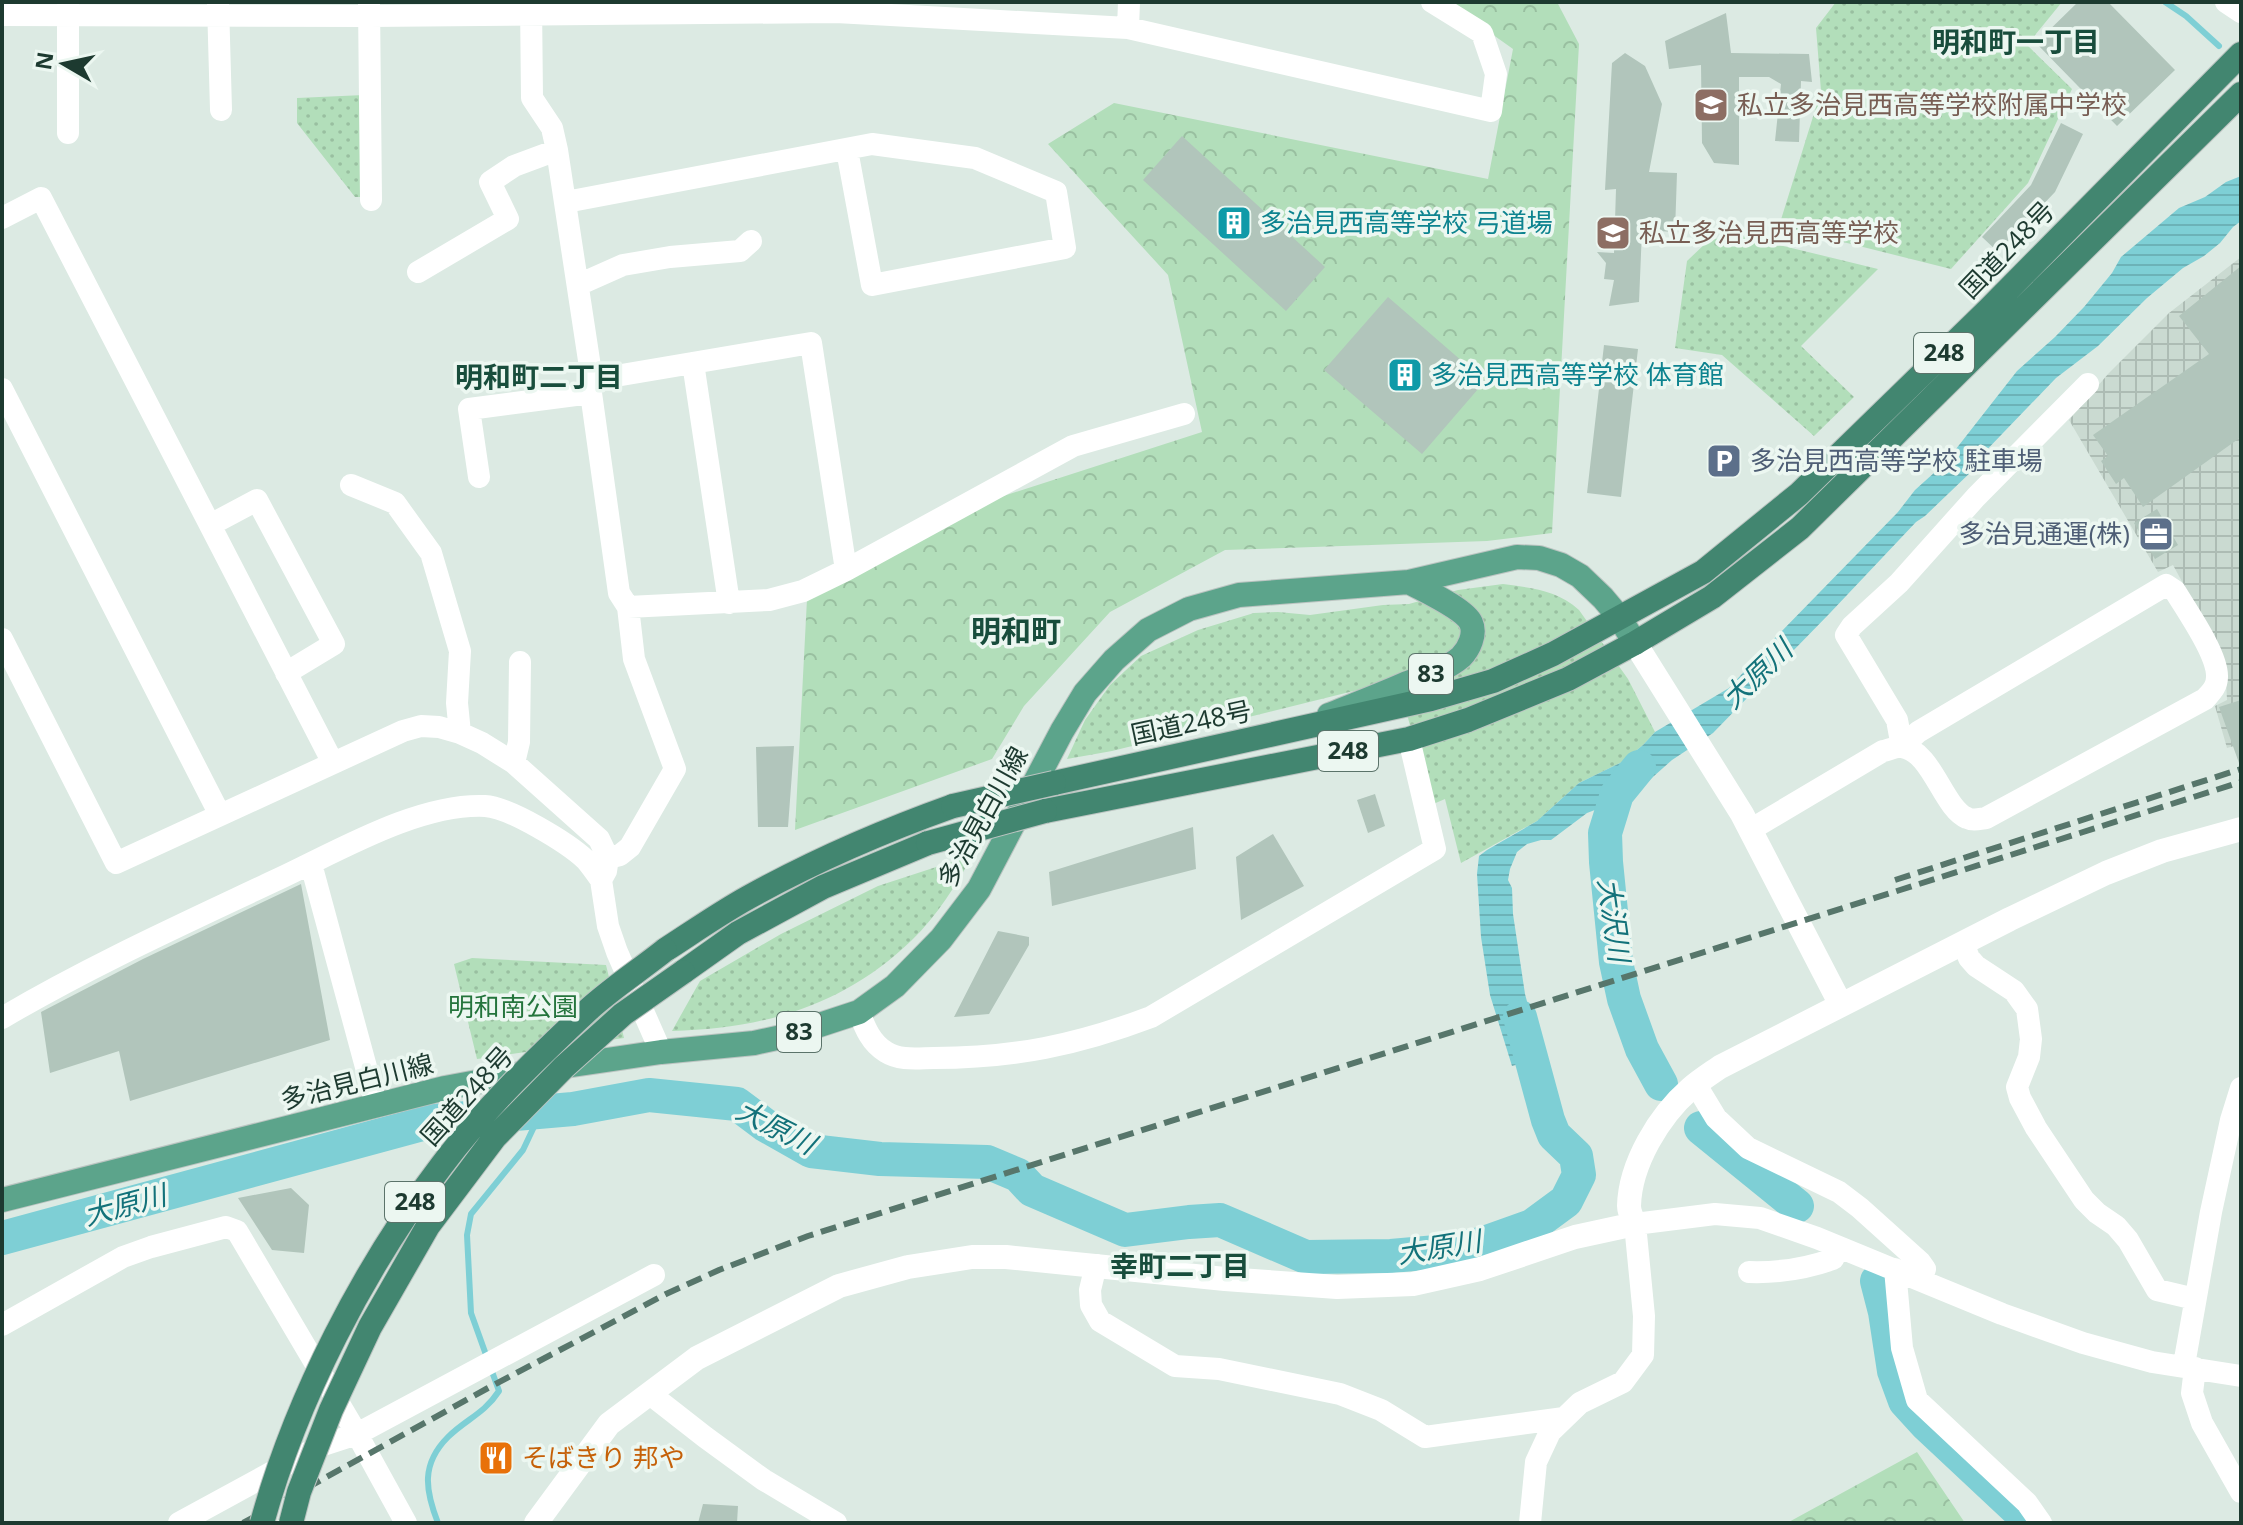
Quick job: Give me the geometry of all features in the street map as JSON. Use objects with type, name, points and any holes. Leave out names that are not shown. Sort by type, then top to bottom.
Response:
[{"type":"highway","name":"国道248号","points":[[262,1523],[275,1476],[306,1401],[349,1311],[392,1236],[443,1163],[511,1085],[591,1008],[665,950],[748,897],[776,883],[859,843],[953,806],[1431,699],[1493,681],[1553,654],[1703,572],[1799,494],[2241,54]]},
{"type":"highway","name":"国道248号","points":[[291,1523],[299,1492],[331,1410],[370,1327],[428,1226],[495,1137],[564,1067],[623,1014],[738,933],[823,887],[928,843],[1045,811],[1409,739],[1468,720],[1568,679],[1635,643],[1712,597],[1800,528],[2241,94]]},
{"type":"main road","name":"多治見白川線","points":[[2,1200],[445,1088],[661,1052],[754,1043],[859,1012],[895,986],[941,939],[979,889],[1085,693],[1114,660],[1148,630],[1189,609],[1239,595],[1409,582],[1517,557],[1539,558],[1561,565],[1580,576],[1619,617],[1635,643]]},
{"type":"main road","name":"83","points":[[1294,729],[1434,673],[1461,657],[1470,643],[1473,632],[1471,623],[1456,608],[1409,582]]},
{"type":"street","points":[[1128,28],[1129,2]]},
{"type":"street","points":[[2,15],[68,8],[836,7],[978,11],[1128,28],[1491,111],[1496,74],[1482,33],[1432,2]]},
{"type":"street","points":[[2226,2],[2241,12]]},
{"type":"street","points":[[68,8],[68,133]]},
{"type":"street","points":[[531,8],[532,98],[552,128],[557,150],[619,593],[628,607],[634,659],[675,769],[630,847],[604,869]]},
{"type":"street","points":[[218,9],[221,110]]},
{"type":"street","points":[[369,9],[371,200]]},
{"type":"street","points":[[566,202],[872,144],[975,158],[1056,192],[1065,248],[872,285],[847,150]]},
{"type":"street","points":[[418,272],[508,219],[490,182],[514,166],[557,150]]},
{"type":"street","points":[[2,218],[41,198],[333,763]]},
{"type":"street","points":[[578,285],[623,265],[740,251],[751,241]]},
{"type":"street","points":[[479,477],[469,409],[693,363],[811,343],[846,570]]},
{"type":"street","points":[[693,363],[729,603]]},
{"type":"street","points":[[1902,747],[1897,720],[1846,635],[1922,560],[1976,497],[2088,384]]},
{"type":"street","points":[[2,389],[220,815]]},
{"type":"street","points":[[628,607],[769,600],[803,591],[1073,446],[1184,414]]},
{"type":"street","points":[[351,485],[395,503],[431,553],[460,651],[457,703],[460,733]]},
{"type":"street","points":[[210,525],[257,500],[334,644],[286,673]]},
{"type":"street","points":[[1746,822],[1883,751],[1902,747],[1918,732],[2166,585],[2175,591],[2215,659],[2215,689],[2205,699],[1986,818],[1970,820],[1959,814],[1927,766],[1917,755],[1902,747]]},
{"type":"street","points":[[2,639],[116,863],[403,731],[421,726],[460,733],[514,763],[599,839],[606,915],[613,939],[661,1052]]},
{"type":"street","points":[[1635,643],[1746,822],[1841,1005]]},
{"type":"street","points":[[514,763],[519,742],[520,662]]},
{"type":"street","points":[[859,1012],[868,1035],[888,1053],[904,1058],[1025,1052],[1108,1033],[1151,1017],[1435,849],[1409,739]]},
{"type":"street","points":[[2,1018],[141,944],[384,829],[429,814],[486,806],[507,810],[604,869]]},
{"type":"street","points":[[1530,1523],[1536,1462],[1550,1432],[1580,1403],[1623,1382],[1643,1355],[1644,1316],[1635,1224],[1629,1208],[1634,1180],[1646,1146],[1664,1117],[1696,1085],[1720,1067],[2106,873],[2162,851],[2241,829]]},
{"type":"street","points":[[311,864],[376,1104]]},
{"type":"street","points":[[1963,943],[1976,966],[2001,980],[2027,1009],[2031,1039],[2029,1057],[2017,1087],[2044,1140],[2084,1200],[2128,1240],[2157,1290],[2195,1299]]},
{"type":"street","points":[[1696,1085],[1716,1118],[1748,1148],[1839,1192],[1860,1208],[1920,1262],[1925,1269],[1921,1280]]},
{"type":"street","points":[[2241,1088],[2211,1212],[2195,1299],[2189,1366],[2192,1393],[2202,1423],[2241,1492]]},
{"type":"street","points":[[536,1523],[609,1424],[697,1358],[839,1286],[908,1267],[972,1257],[1006,1257],[1337,1287],[1413,1284],[1480,1269],[1575,1237],[1635,1224],[1715,1214],[1760,1218],[2083,1343],[2152,1362],[2241,1376]]},
{"type":"street","points":[[2,1325],[123,1257],[226,1227],[237,1231],[406,1523]]},
{"type":"street","points":[[1749,1272],[1809,1268],[1833,1259],[1839,1247]]},
{"type":"street","points":[[1096,1265],[1090,1290],[1091,1305],[1100,1321],[1175,1366],[1219,1369],[1340,1394],[1381,1410],[1425,1437],[1564,1418]]},
{"type":"street","points":[[1895,1269],[1902,1348],[1917,1400],[2027,1503],[2041,1523]]},
{"type":"street","points":[[179,1523],[320,1446],[357,1434],[654,1275]]},
{"type":"street","points":[[650,1394],[764,1480],[836,1523]]},
{"type":"shaded area","points":[[2241,257],[2241,744],[2227,748],[2215,706],[2227,700],[2225,661],[2173,565],[2158,572],[2069,420],[2108,374],[2169,313]]},
{"type":"green space","points":[[1447,2],[1557,2],[1579,44],[1552,533],[1487,541],[1225,550],[1110,612],[1024,706],[992,759],[795,830],[807,599],[991,500],[1202,432],[1168,275],[1048,144],[1114,103],[1488,179],[1513,49]]},
{"type":"green space","points":[[1836,2],[2062,2],[2027,45],[2072,89],[2028,183],[1951,269],[1779,226],[1821,91],[1816,28]]},
{"type":"green space","points":[[364,95],[365,197],[355,197],[297,123],[297,98]]},
{"type":"green space","points":[[1734,234],[1878,269],[1801,346],[1854,397],[1814,436],[1722,355],[1675,348],[1687,261],[1708,241]]},
{"type":"green space","points":[[1503,584],[1553,594],[1579,610],[1628,679],[1655,732],[1622,762],[1579,783],[1537,821],[1461,863],[1445,799],[1431,805],[1398,680],[1112,751],[1067,759],[1085,720],[1110,685],[1141,656],[1198,630],[1254,613],[1310,615],[1409,604],[1458,590]]},
{"type":"green space","points":[[973,855],[946,900],[921,931],[859,981],[831,997],[771,1018],[739,1025],[672,1031],[700,981],[781,934],[878,886]]},
{"type":"green space","name":"明和南公園","points":[[472,958],[606,965],[624,1038],[477,1059],[454,964]]},
{"type":"green space","points":[[1917,1452],[1965,1523],[1787,1523]]},
{"type":"water","points":[[2241,176],[2241,221],[2220,243],[2183,268],[2098,346],[2056,378],[1978,459],[1973,470],[1916,522],[1713,733],[1621,800],[1587,813],[1551,840],[1527,844],[1517,852],[1508,880],[1512,888],[1525,994],[1535,1044],[1541,1058],[1512,1066],[1490,995],[1481,937],[1477,874],[1479,856],[1537,821],[1579,783],[1622,762],[1655,732],[1729,688],[1898,512],[1915,490],[1945,463],[2017,371],[2084,307],[2121,257],[2179,208]]},
{"type":"building","points":[[2078,2],[2108,2],[2175,70],[2117,126],[2036,43]]},
{"type":"building","points":[[1726,13],[1731,53],[1809,54],[1812,82],[1801,81],[1799,142],[1775,141],[1781,84],[1769,77],[1739,77],[1739,165],[1714,163],[1702,143],[1701,65],[1669,69],[1665,41]]},
{"type":"building","points":[[1625,53],[1645,66],[1662,104],[1649,172],[1677,173],[1675,232],[1642,230],[1639,302],[1609,306],[1614,280],[1604,279],[1606,263],[1597,252],[1614,253],[1616,189],[1605,190],[1612,63]]},
{"type":"building","points":[[2061,123],[2083,134],[2055,192],[1998,252],[1982,237],[2031,185]]},
{"type":"building","name":"多治見西高等学校 弓道場","points":[[1182,136],[1325,267],[1286,311],[1143,180]]},
{"type":"building","points":[[2241,266],[2241,437],[2143,507],[2124,478],[2116,484],[2101,461],[2108,456],[2093,435],[2209,354],[2179,316]]},
{"type":"building","name":"多治見西高等学校 体育館","points":[[1388,297],[1485,381],[1422,454],[1324,370]]},
{"type":"building","points":[[1604,345],[1638,349],[1621,497],[1587,493]]},
{"type":"building","name":"多治見通運(株)","points":[[2157,509],[2178,545],[2155,559],[2134,523]]},
{"type":"building","points":[[2241,700],[2241,763],[2239,763],[2219,707]]},
{"type":"building","points":[[794,746],[788,827],[758,827],[756,747]]},
{"type":"building","points":[[1375,794],[1385,826],[1368,833],[1357,800]]},
{"type":"building","points":[[1193,827],[1196,869],[1052,906],[1049,872]]},
{"type":"building","points":[[1273,834],[1304,886],[1241,920],[1236,857]]},
{"type":"building","points":[[301,884],[330,1040],[130,1101],[119,1051],[50,1073],[41,1012],[143,959]]},
{"type":"building","points":[[998,931],[1029,937],[1029,945],[989,1014],[954,1017]]},
{"type":"building","points":[[291,1188],[309,1205],[304,1253],[272,1250],[238,1198]]},
{"type":"building","points":[[703,1504],[738,1506],[737,1523],[698,1523]]},
{"type":"waterway","points":[[2165,2],[2186,16],[2219,46]]},
{"type":"waterway","name":"大沢川","points":[[1639,767],[1617,794],[1605,833],[1606,862],[1616,962],[1624,999],[1642,1049],[1661,1084]]},
{"type":"waterway","name":"大原川","points":[[2,1238],[433,1121],[573,1109],[649,1095],[737,1104],[765,1125],[811,1151],[880,1159],[987,1162],[1018,1175],[1032,1190],[1125,1230],[1220,1220],[1306,1257],[1391,1256],[1448,1251],[1484,1243],[1532,1226],[1566,1201],[1579,1175],[1576,1156],[1554,1135],[1548,1120],[1520,1017]]},
{"type":"waterway","points":[[438,1523],[428,1488],[433,1457],[448,1437],[499,1391],[471,1313],[467,1235],[471,1214],[523,1150],[541,1112]]},
{"type":"waterway","name":"大沢川","points":[[1701,1128],[1797,1206]]},
{"type":"waterway","name":"大沢川","points":[[1877,1281],[1894,1371],[1905,1401],[2020,1512],[2026,1523]]},
{"type":"railway","points":[[1895,880],[2241,769]]},
{"type":"railway","points":[[243,1523],[666,1294],[808,1236],[2241,782]]},
{"type":"place","name":"私立多治見西高等学校附属中学校","points":[[1711,105]]},
{"type":"place","name":"多治見西高等学校 弓道場","points":[[1234,223]]},
{"type":"place","name":"私立多治見西高等学校","points":[[1613,233]]},
{"type":"place","name":"多治見西高等学校 体育館","points":[[1405,375]]},
{"type":"place","name":"多治見西高等学校 駐車場","points":[[1724,461]]},
{"type":"place","name":"多治見通運(株)","points":[[2156,534]]},
{"type":"place","name":"そばきり 邦や","points":[[496,1458]]},
{"type":"district","name":"明和町一丁目","points":[[2016,42]]},
{"type":"district","name":"明和町二丁目","points":[[539,377]]},
{"type":"district","name":"明和町","points":[[1016,632]]},
{"type":"district","name":"幸町二丁目","points":[[1180,1266]]}]
